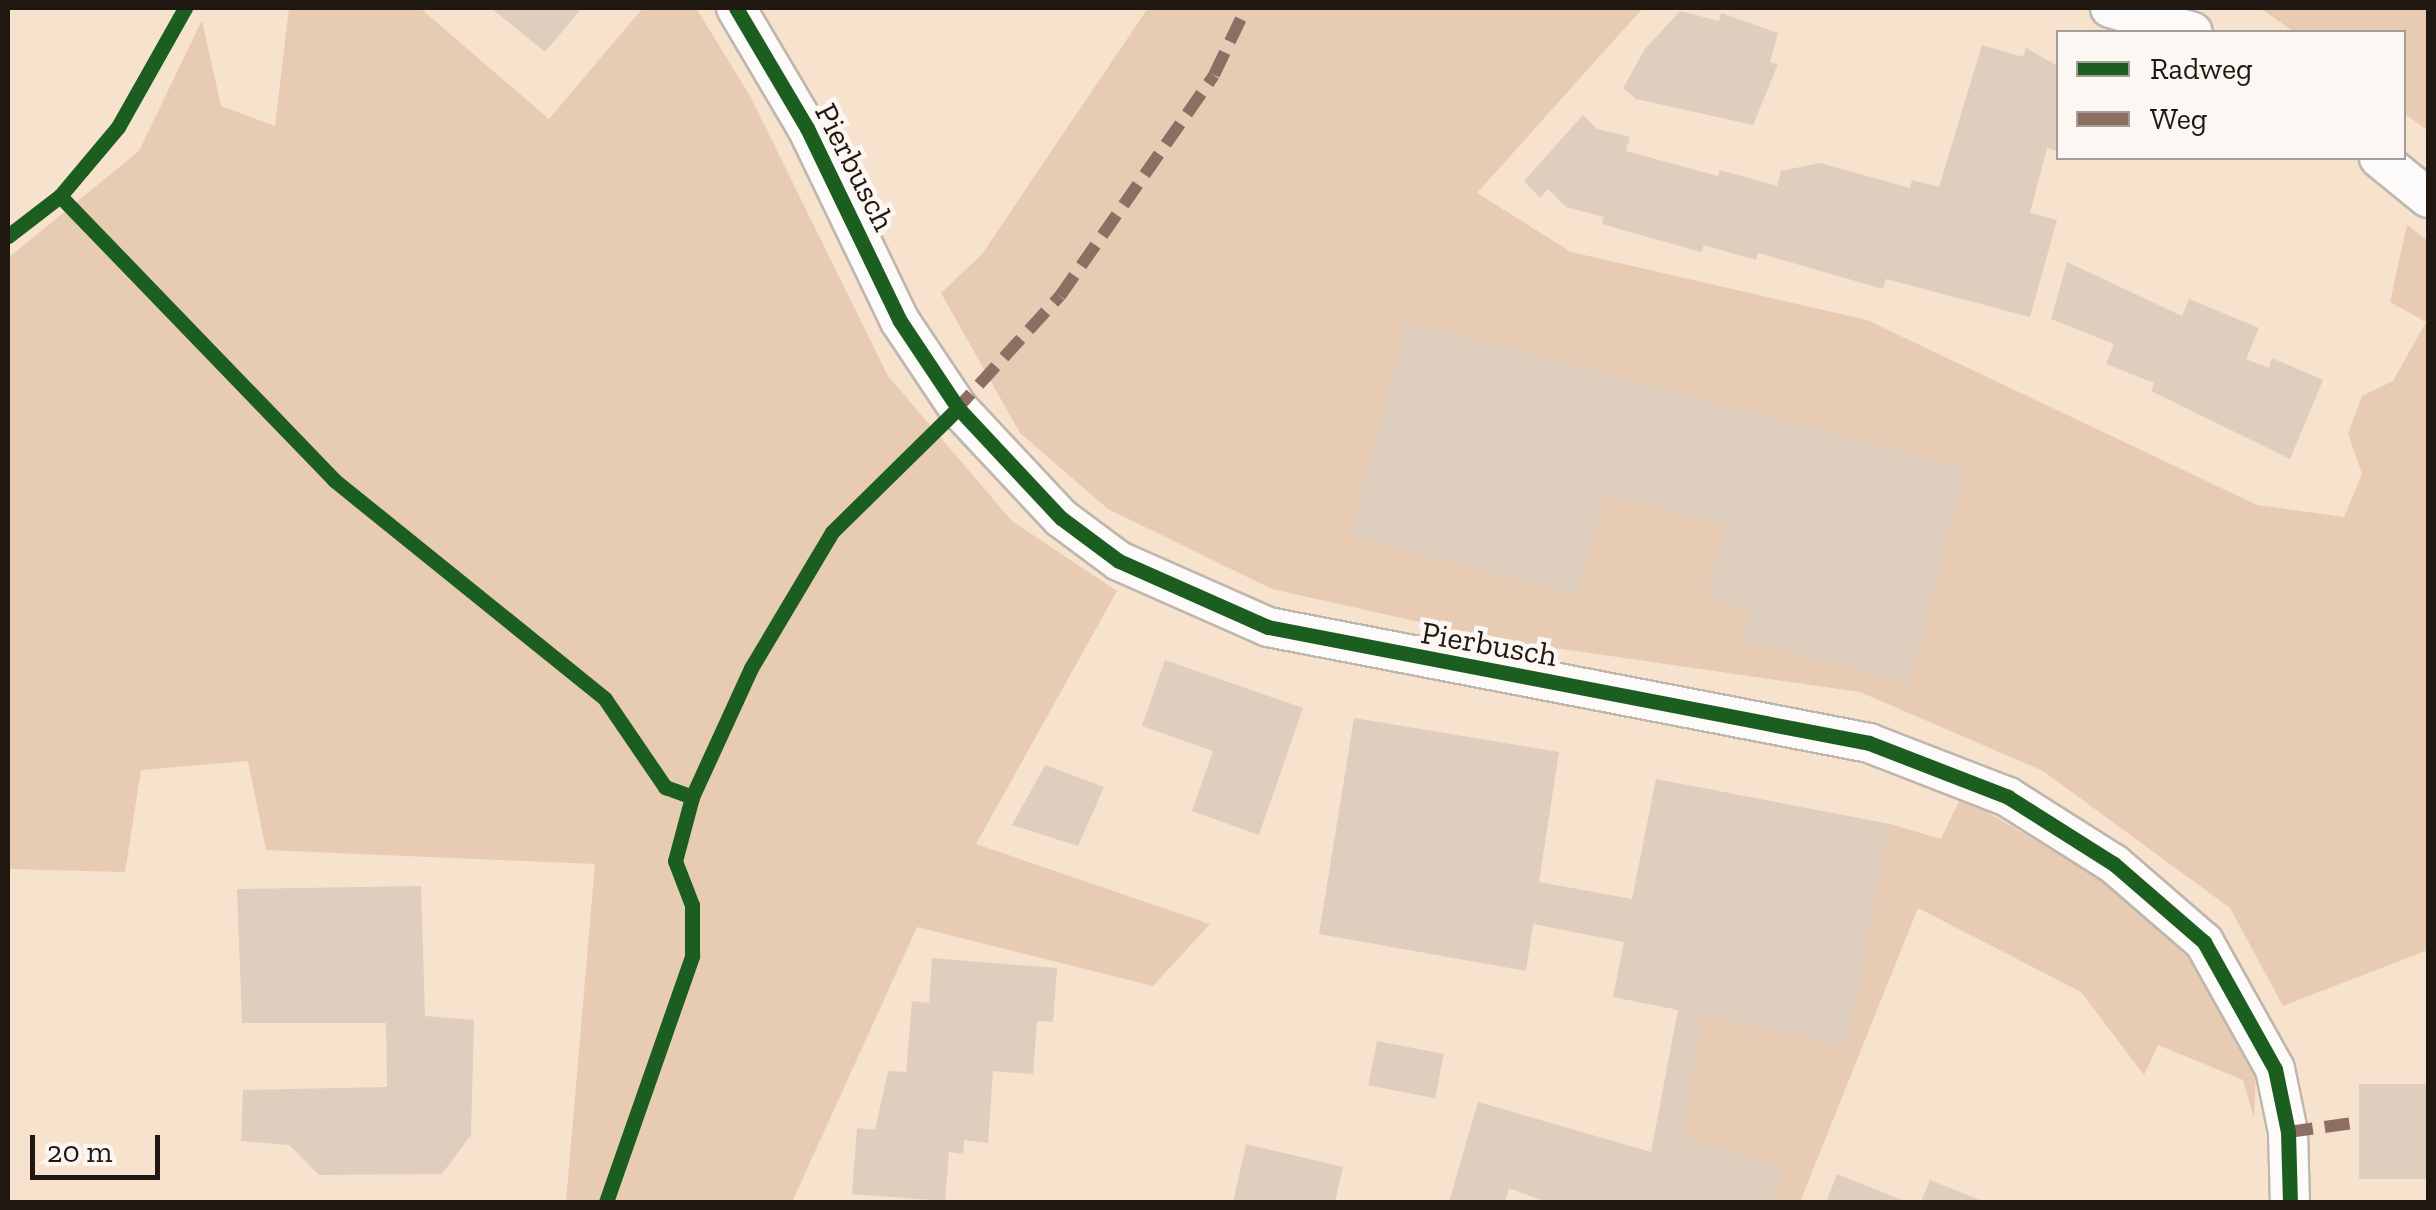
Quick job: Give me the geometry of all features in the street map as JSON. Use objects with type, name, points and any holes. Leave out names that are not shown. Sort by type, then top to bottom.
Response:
[{"type":"street","name":"Pierbusch","points":[[736,8],[807,128],[900,320],[958,408],[1062,518],[1118,561],[1268,627],[1869,743],[2008,797],[2114,864],[2204,942],[2275,1069],[2288,1132],[2290,1202]]},
{"type":"street","points":[[2110,8],[2186,30]]},
{"type":"street","points":[[2381,160],[2428,198]]},
{"type":"shaded area","points":[[8,8],[2260,8],[2291,30],[2056,30],[2056,160],[2406,160],[2406,114],[2428,131],[2428,1202],[8,1202]]},
{"type":"shaded area","points":[[289,8],[420,8],[549,119],[643,8],[696,8],[750,96],[888,376],[1012,521],[1117,591],[976,844],[1210,924],[1153,986],[917,927],[792,1202],[566,1202],[595,864],[266,850],[248,761],[141,770],[125,872],[8,869],[8,258],[139,151],[202,20],[221,106],[275,126]]},
{"type":"shaded area","points":[[1148,8],[1643,8],[1477,193],[1571,252],[1867,320],[2257,505],[2344,517],[2362,474],[2348,434],[2362,396],[2393,381],[2426,322],[2390,302],[2407,225],[2428,241],[2428,950],[2283,1006],[2230,908],[2043,771],[1860,692],[1500,640],[1272,589],[1108,509],[1020,433],[941,293],[982,254]]},
{"type":"shaded area","points":[[2260,8],[2428,8],[2428,131],[2406,114],[2406,30],[2291,30]]},
{"type":"shaded area","points":[[1961,797],[2104,880],[2197,966],[2256,1069],[2254,1118],[2243,1080],[2158,1045],[2144,1075],[2081,992],[1918,908],[1800,1202],[1773,1202],[1782,1168],[1683,1137],[1703,1016],[1847,1046],[1890,824],[1941,839]]},
{"type":"building","points":[[491,8],[582,8],[545,52]]},
{"type":"building","points":[[1680,11],[1719,21],[1721,13],[1778,33],[1770,62],[1778,64],[1753,125],[1636,99],[1623,88],[1645,49]]},
{"type":"building","points":[[1982,45],[2023,57],[2026,48],[2056,65],[2056,150],[2047,148],[2030,213],[2057,220],[2030,317],[1886,279],[1883,289],[1758,253],[1756,260],[1704,245],[1701,252],[1602,224],[1604,217],[1566,207],[1548,189],[1540,198],[1524,181],[1583,115],[1597,129],[1630,137],[1626,151],[1718,176],[1720,170],[1777,186],[1781,171],[1820,163],[1910,188],[1912,180],[1939,187]]},
{"type":"building","points":[[2067,262],[2182,316],[2189,299],[2259,328],[2246,359],[2269,368],[2272,358],[2323,380],[2290,459],[2151,391],[2154,383],[2106,364],[2114,344],[2051,319]]},
{"type":"building","points":[[1406,321],[1966,468],[1910,684],[1740,640],[1749,609],[1706,597],[1725,526],[1605,495],[1578,596],[1350,536]]},
{"type":"building","points":[[1165,660],[1303,708],[1259,835],[1192,811],[1213,751],[1142,726]]},
{"type":"building","points":[[1354,718],[1559,752],[1539,882],[1632,899],[1656,779],[1890,824],[1847,1046],[1703,1016],[1683,1137],[1782,1168],[1773,1202],[1546,1202],[1509,1188],[1505,1202],[1449,1202],[1478,1102],[1651,1152],[1678,1010],[1613,997],[1624,942],[1533,924],[1526,971],[1319,934]]},
{"type":"building","points":[[1045,765],[1104,787],[1078,846],[1012,825]]},
{"type":"building","points":[[421,886],[425,1016],[474,1020],[471,1135],[442,1174],[319,1175],[289,1145],[241,1141],[243,1090],[387,1087],[386,1023],[242,1023],[237,889]]},
{"type":"building","points":[[932,958],[1057,968],[1053,1022],[1037,1021],[1033,1074],[993,1071],[988,1143],[964,1140],[963,1154],[949,1152],[945,1201],[852,1194],[857,1128],[875,1130],[888,1071],[906,1072],[912,1001],[929,1003]]},
{"type":"building","points":[[1377,1041],[1444,1054],[1435,1098],[1368,1085]]},
{"type":"building","points":[[2359,1084],[2428,1084],[2428,1179],[2359,1179]]},
{"type":"building","points":[[1246,1144],[1343,1167],[1335,1202],[1233,1202]]},
{"type":"building","points":[[1837,1174],[1907,1202],[1826,1202]]},
{"type":"building","points":[[1930,1180],[1985,1202],[1921,1202]]},
{"type":"marked path","points":[[954,412],[1060,296],[1214,75],[1246,8]]},
{"type":"marked path","points":[[2288,1132],[2360,1122]]},
{"type":"cycle path","points":[[8,236],[60,196],[118,127],[185,8]]},
{"type":"cycle path","points":[[736,8],[807,128],[900,321],[958,408],[1061,518],[1119,561],[1268,627],[1869,743],[2008,797],[2114,864],[2204,942],[2275,1069],[2288,1132],[2290,1202]]},
{"type":"cycle path","points":[[60,196],[334,480],[605,699],[665,787],[692,797],[751,668],[832,532],[958,408]]},
{"type":"cycle path","points":[[606,1202],[692,956],[692,905],[675,861],[692,797]]}]
